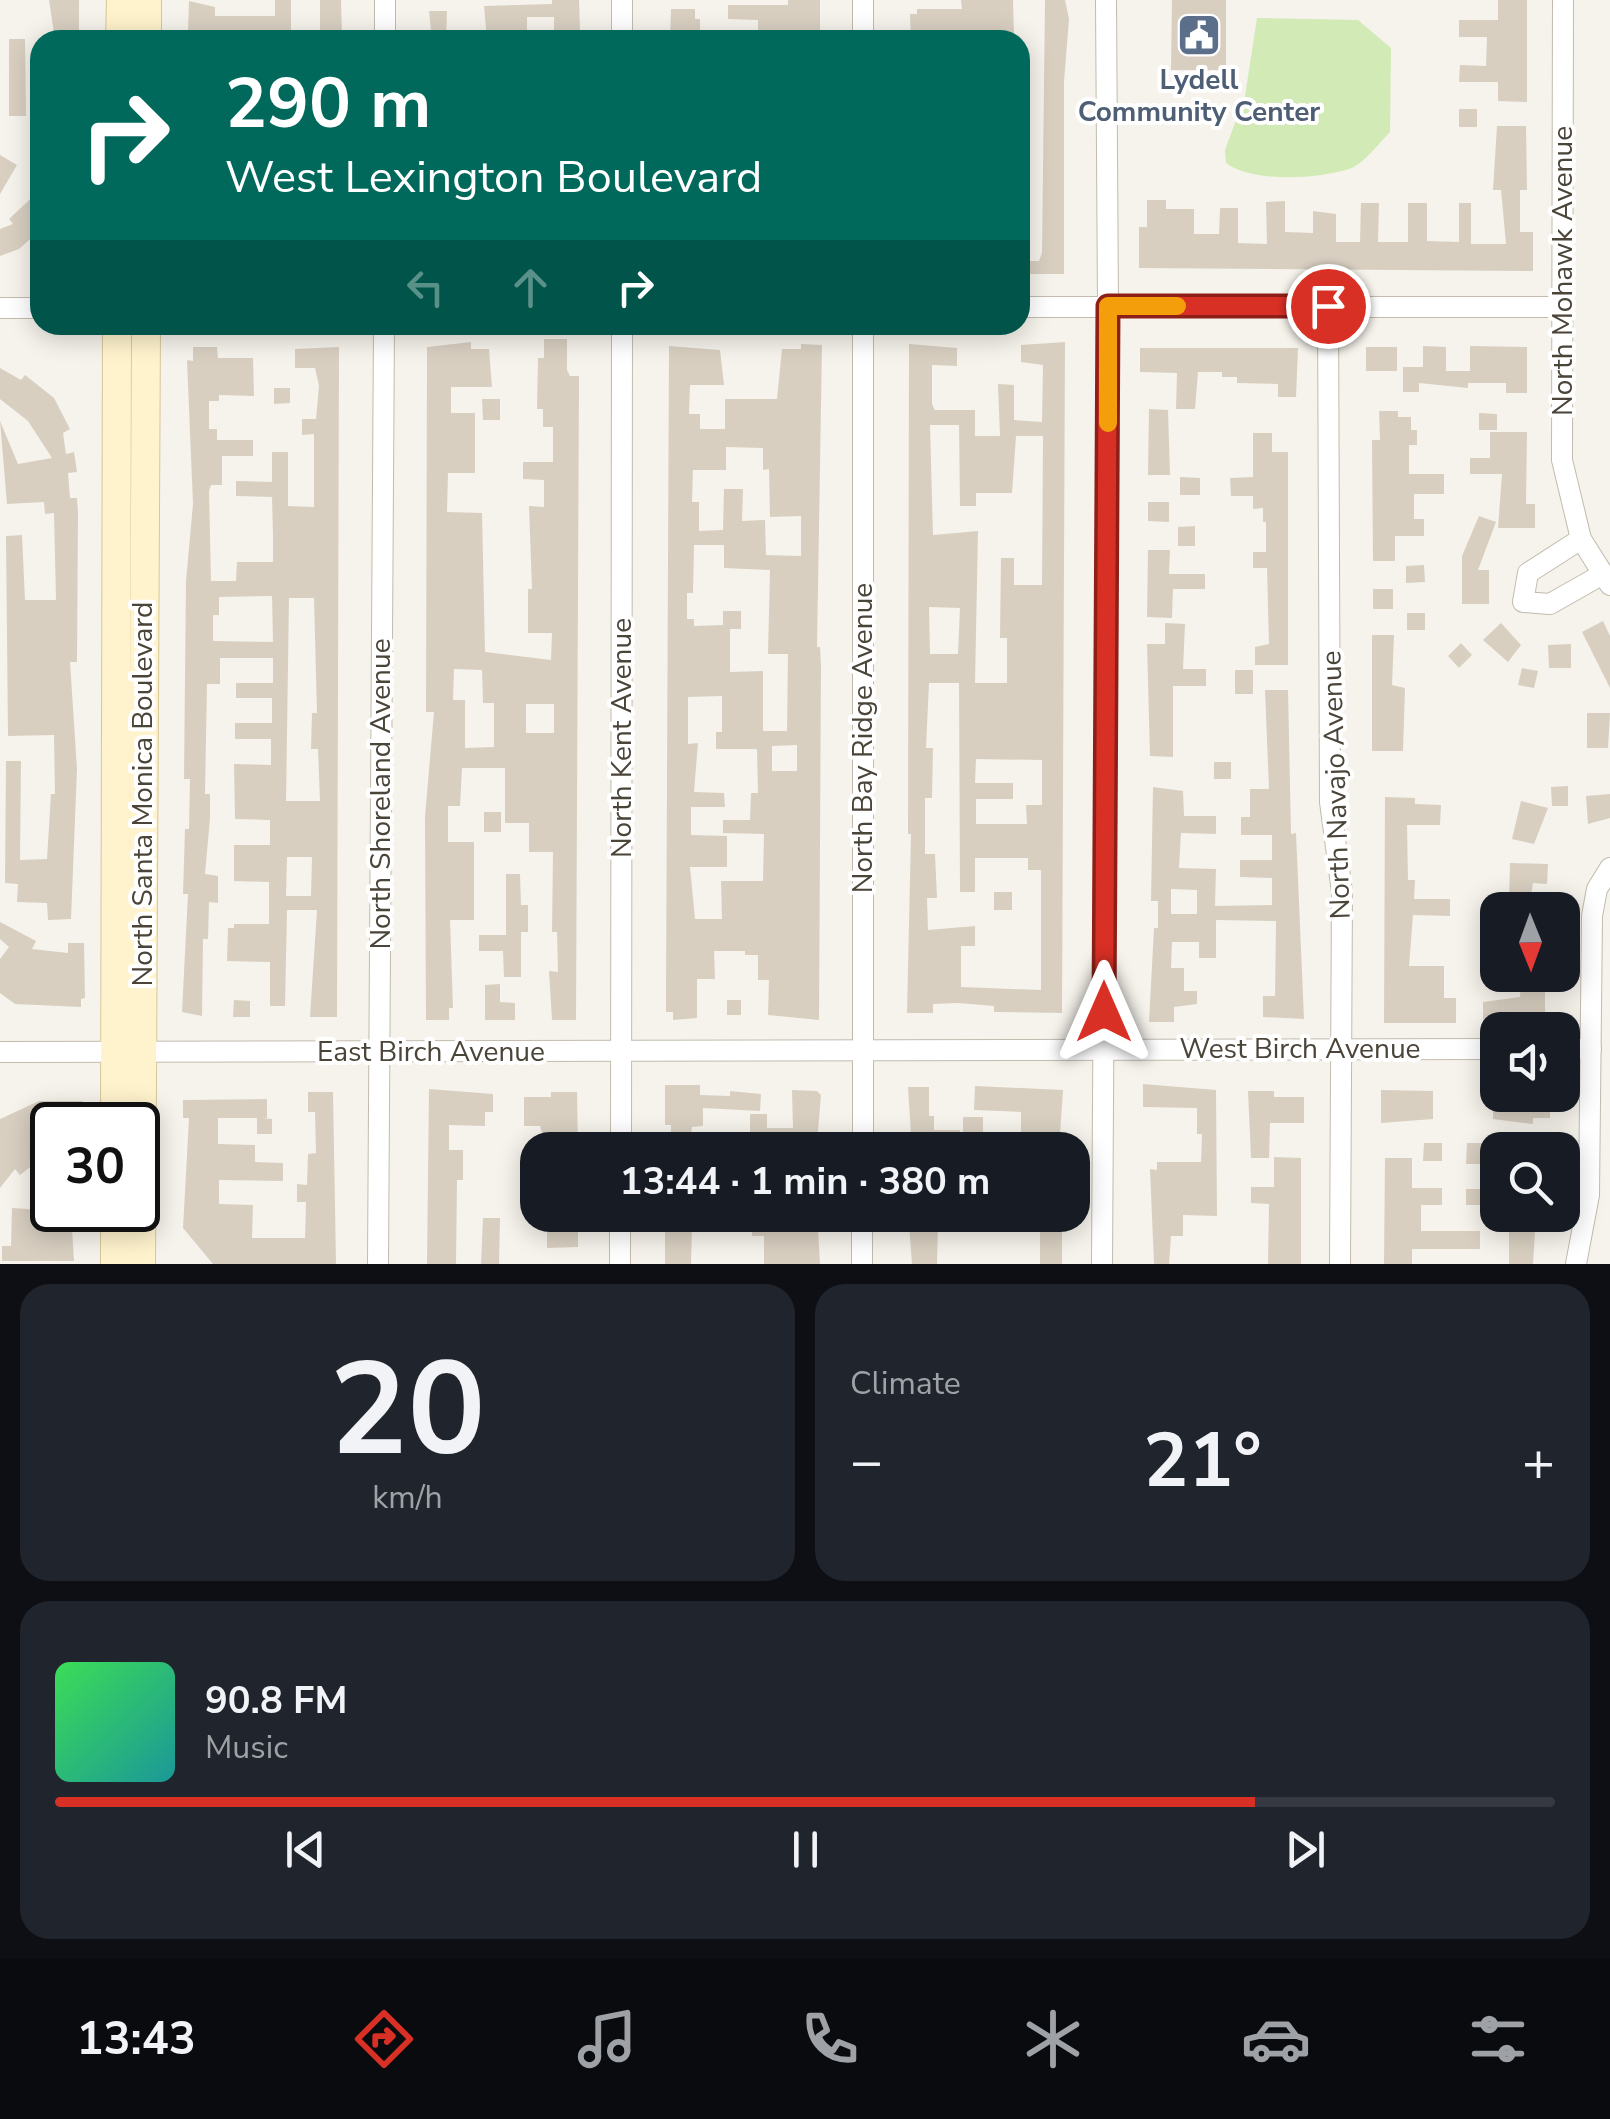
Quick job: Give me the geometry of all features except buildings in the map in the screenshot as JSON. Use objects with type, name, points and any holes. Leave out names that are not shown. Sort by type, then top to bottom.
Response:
[{"type":"street","points":[[120,30],[121,0]]},
{"type":"street","points":[[147,0],[147,30]]},
{"type":"street","points":[[384,0],[384,30]]},
{"type":"street","points":[[622,0],[622,30]]},
{"type":"street","points":[[863,0],[863,30]]},
{"type":"street","points":[[1102,1264],[1106,0]]},
{"type":"street","name":"North Mohawk Avenue","points":[[1563,0],[1562,460],[1581,540],[1606,579],[1550,604],[1523,602],[1528,573],[1581,540]]},
{"type":"street","name":"North Navajo Avenue","points":[[1328,306],[1330,802],[1342,892],[1340,1264]]},
{"type":"street","points":[[1030,307],[1563,307]]},
{"type":"street","points":[[0,308],[30,308]]},
{"type":"street","name":"North Santa Monica Boulevard","points":[[117,335],[128,1052],[141,1264]]},
{"type":"street","name":"North Santa Monica Boulevard","points":[[119,1102],[128,1052],[146,335]]},
{"type":"street","name":"North Shoreland Avenue","points":[[378,1264],[384,335]]},
{"type":"street","name":"North Kent Avenue","points":[[621,1132],[622,335]]},
{"type":"street","name":"North Bay Ridge Avenue","points":[[863,335],[863,1132]]},
{"type":"street","points":[[1576,1264],[1589,1196],[1592,916],[1597,889],[1610,868]]},
{"type":"street","name":"West Birch Avenue","points":[[863,1052],[1480,1049]]},
{"type":"street","points":[[1580,1049],[1591,1049]]},
{"type":"street","name":"East Birch Avenue","points":[[0,1052],[863,1052]]},
{"type":"street","points":[[115,1232],[115,1264]]},
{"type":"street","points":[[620,1232],[620,1264]]},
{"type":"street","points":[[862,1232],[862,1264]]},
{"type":"green space","points":[[1257,18],[1358,20],[1391,48],[1390,132],[1360,163],[1336,172],[1285,177],[1252,174],[1226,163],[1225,150],[1245,96]]},
{"type":"slow traffic","points":[[1108,423],[1108,306],[1177,306]]},
{"type":"place","name":"Lydell Community Center","points":[[1199,35]]},
{"type":"route","points":[[1104,1012],[1108,306],[1328,306]]}]
